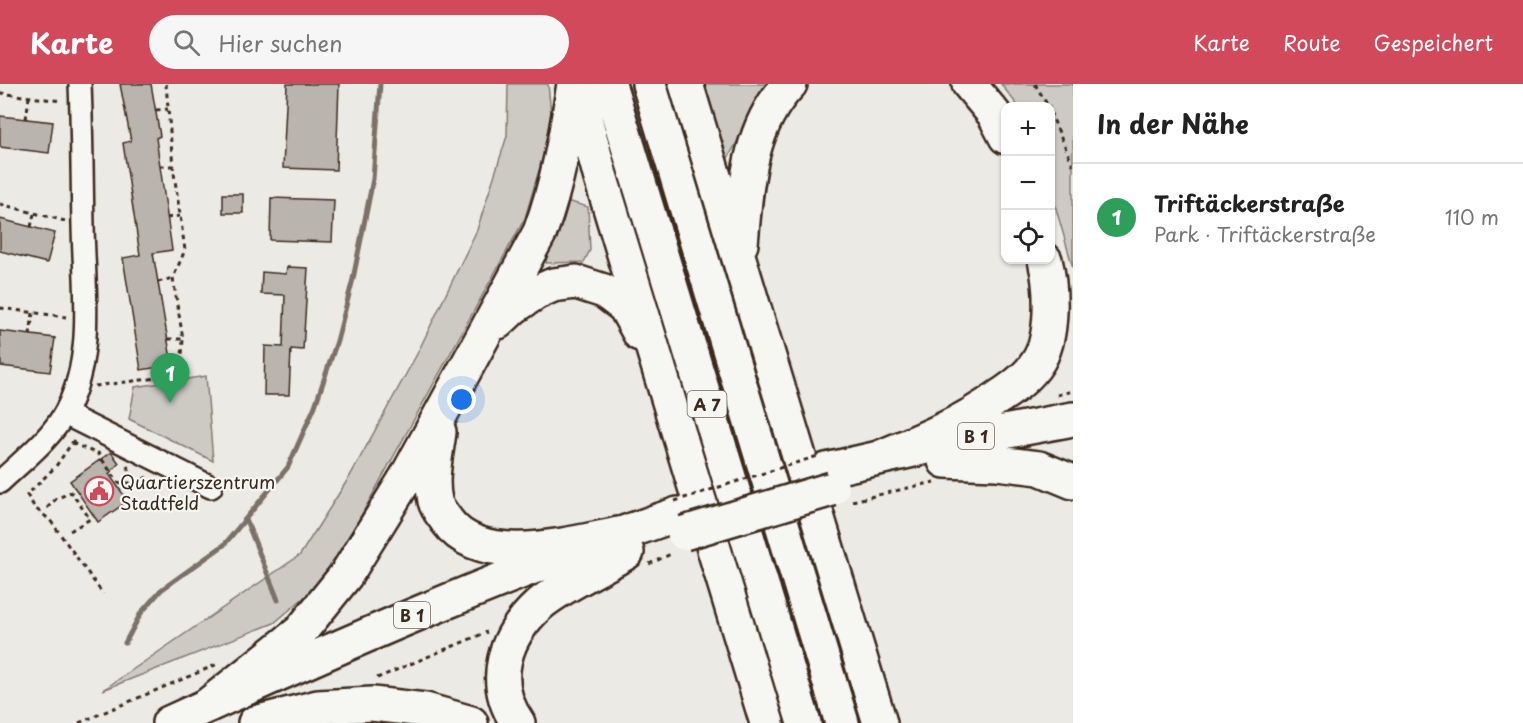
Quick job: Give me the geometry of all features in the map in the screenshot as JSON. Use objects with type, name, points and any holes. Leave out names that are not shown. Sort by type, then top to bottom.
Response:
[{"type":"main road","points":[[216,714],[300,632],[324,605],[377,526],[442,412],[540,232],[562,161],[575,84]]},
{"type":"main road","points":[[575,84],[600,175],[767,723]]},
{"type":"main road","name":"A 7","points":[[609,84],[804,723]]},
{"type":"main road","name":"A 7","points":[[649,84],[842,723]]},
{"type":"main road","points":[[686,84],[879,715]]},
{"type":"main road","points":[[740,261],[745,194],[751,156],[762,124],[776,98],[790,84]]},
{"type":"main road","points":[[969,84],[994,114],[1001,129]]},
{"type":"main road","points":[[880,457],[936,435],[979,411],[1015,386],[1037,363],[1050,324],[1046,264]]},
{"type":"main road","points":[[1047,264],[1073,310]]},
{"type":"main road","points":[[484,335],[514,307],[535,293],[553,285],[576,282],[604,291],[625,307],[660,372]]},
{"type":"main road","points":[[442,412],[432,483],[436,505],[450,526],[467,538],[504,549],[623,543]]},
{"type":"main road","name":"B 1","points":[[169,723],[216,714],[311,658],[514,573],[623,543],[679,516],[880,457],[996,432],[1073,419]]},
{"type":"main road","name":"B 1","points":[[826,471],[945,462],[1073,436]]},
{"type":"main road","points":[[945,462],[998,463],[1039,468],[1073,482]]},
{"type":"main road","points":[[518,723],[503,692],[502,668],[510,644],[524,621],[541,604],[623,543]]},
{"type":"main road","points":[[752,723],[753,678]]},
{"type":"main road","points":[[255,723],[318,707],[372,704],[425,710],[471,723]]},
{"type":"street","points":[[0,482],[43,441],[64,414],[82,368],[86,319],[80,94]]},
{"type":"street","points":[[64,414],[211,487]]},
{"type":"path","points":[[76,388],[182,375],[183,339],[172,278],[185,250],[172,166],[166,84]]},
{"type":"path","points":[[1035,84],[1046,102]]},
{"type":"path","points":[[0,93],[29,97],[80,94]]},
{"type":"path","points":[[26,119],[29,97]]},
{"type":"path","points":[[156,110],[168,109]]},
{"type":"path","points":[[1055,124],[1073,165]]},
{"type":"path","points":[[160,166],[172,166]]},
{"type":"path","points":[[0,204],[83,225]]},
{"type":"path","points":[[31,227],[34,213]]},
{"type":"path","points":[[167,218],[180,216]]},
{"type":"path","points":[[158,282],[172,278]]},
{"type":"path","points":[[0,308],[86,319]]},
{"type":"path","points":[[30,335],[33,313]]},
{"type":"path","points":[[168,339],[183,339]]},
{"type":"path","points":[[85,424],[56,466],[27,495],[35,508],[50,520],[62,540],[103,594]]},
{"type":"path","points":[[72,443],[98,454]]},
{"type":"path","points":[[679,516],[826,471]]},
{"type":"path","points":[[47,508],[56,499],[71,492],[90,519],[70,531]]},
{"type":"shaded area","points":[[508,84],[548,84],[551,114],[544,153],[525,218],[336,561],[307,595],[274,623],[103,690],[300,555],[350,476],[417,354],[477,230],[507,136]]},
{"type":"shaded area","points":[[696,84],[769,84],[723,167]]},
{"type":"shaded area","points":[[1001,84],[1073,84],[1073,268],[1055,205],[1055,102],[1015,102]]},
{"type":"shaded area","points":[[567,201],[588,207],[590,250],[584,262],[546,263],[551,231]]},
{"type":"shaded area","points":[[206,376],[213,461],[129,419],[135,387]]},
{"type":"building","points":[[120,84],[151,84],[160,136],[156,138],[172,250],[153,253],[172,365],[141,370],[123,258],[140,255],[123,143],[131,141]]},
{"type":"building","points":[[287,84],[339,84],[336,170],[283,168]]},
{"type":"building","points":[[0,116],[53,122],[49,153],[0,147]]},
{"type":"building","points":[[223,194],[243,194],[243,213],[223,213]]},
{"type":"building","points":[[271,198],[334,200],[332,242],[270,240]]},
{"type":"building","points":[[0,219],[55,233],[47,263],[0,251]]},
{"type":"building","points":[[287,267],[308,268],[303,350],[291,349],[289,395],[264,395],[265,346],[283,347],[285,295],[261,294],[262,272],[286,274]]},
{"type":"building","points":[[0,331],[55,338],[50,372],[1,366]]},
{"type":"building","name":"Quartierszentrum Stadtfeld","points":[[111,452],[119,463],[109,474],[128,501],[98,522],[70,481]]},
{"type":"waterway","points":[[125,643],[141,613],[161,590],[224,545],[288,467],[315,406],[337,341],[353,279],[373,179],[380,84]]},
{"type":"waterway","points":[[246,520],[278,600]]},
{"type":"place","name":"Triftäckerstraße","points":[[170,403]]},
{"type":"place","name":"Quartierszentrum Stadtfeld","points":[[99,491]]}]
